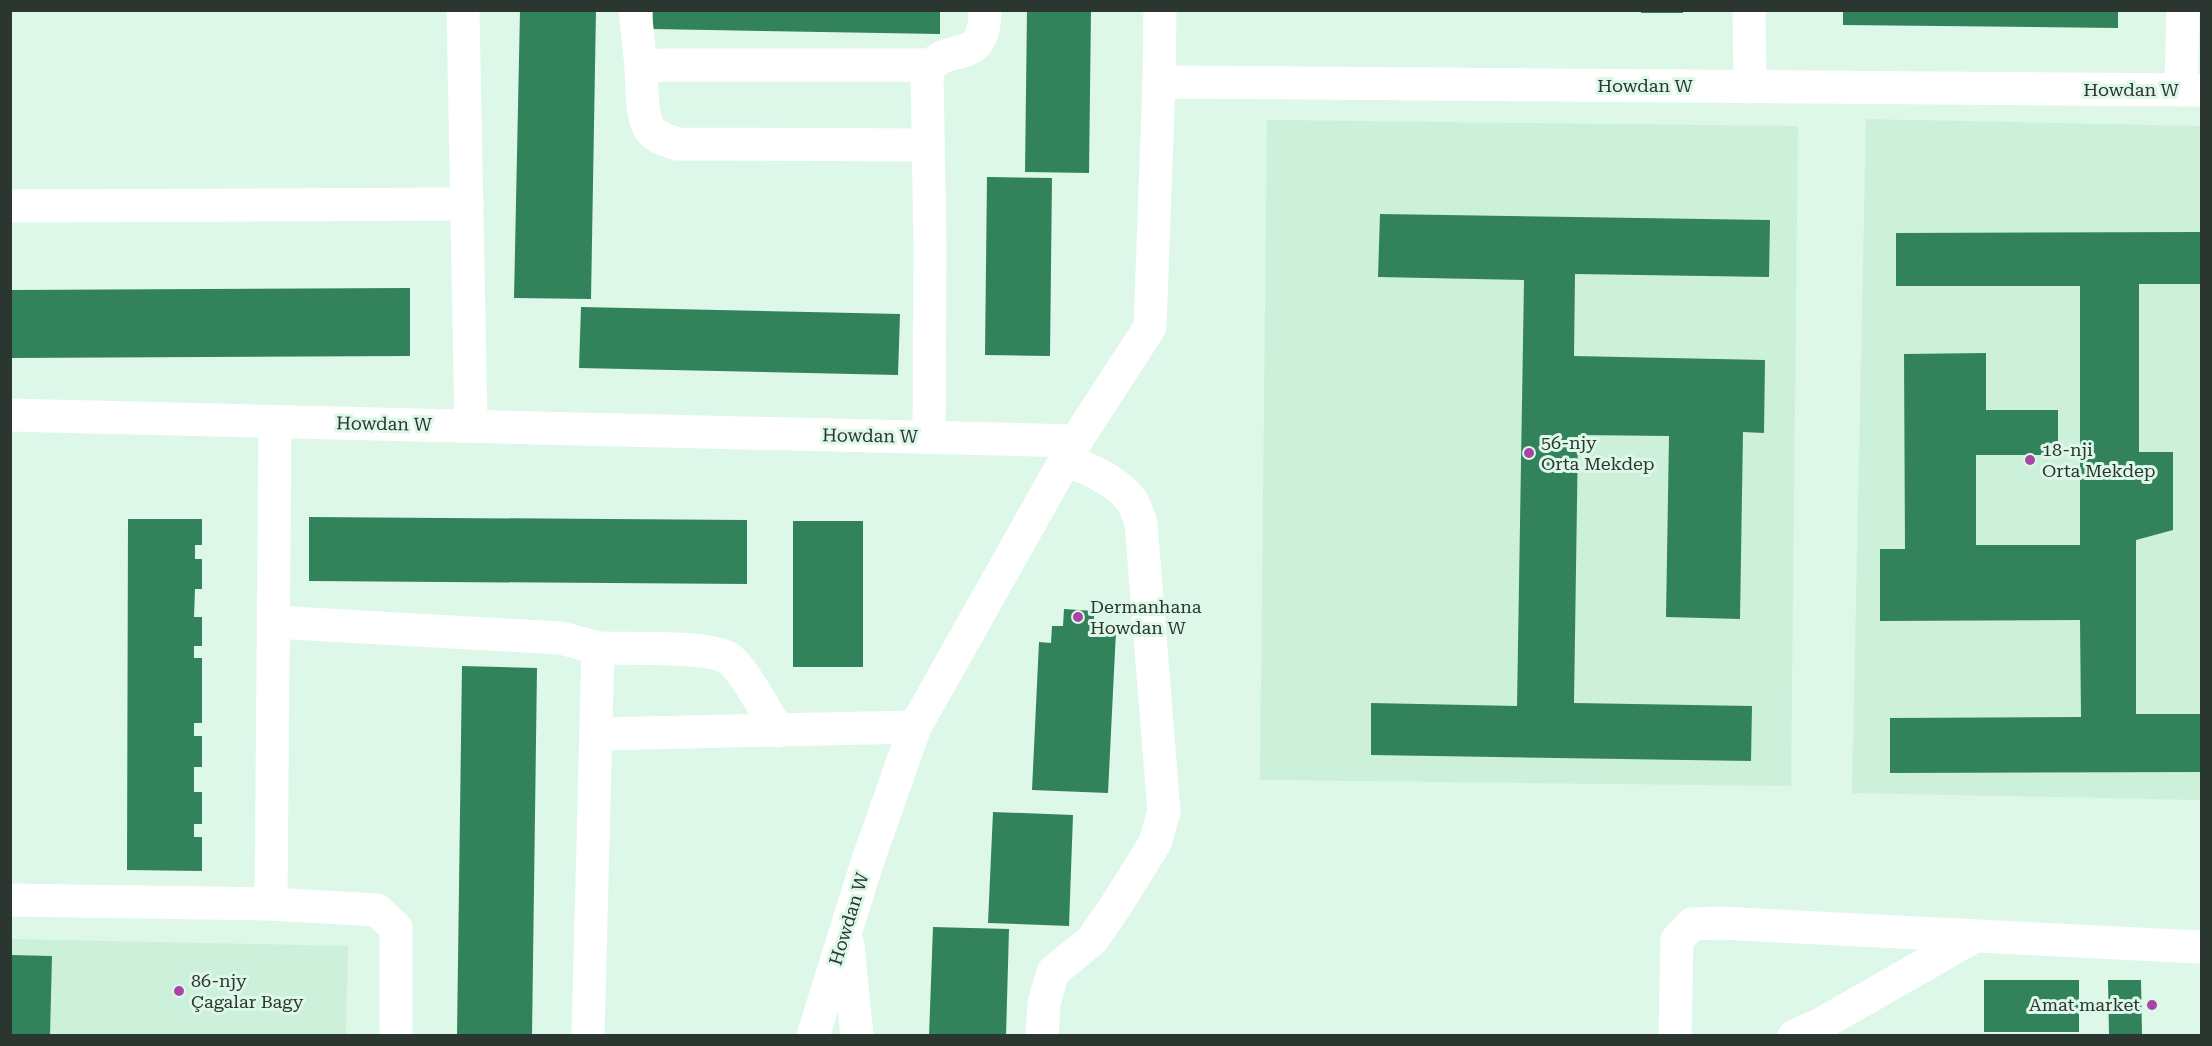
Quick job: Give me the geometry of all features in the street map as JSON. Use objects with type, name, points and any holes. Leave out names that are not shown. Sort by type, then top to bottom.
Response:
[{"type":"street","points":[[463,10],[471,426]]},
{"type":"street","points":[[635,10],[644,105],[648,127],[658,137],[677,144],[928,145]]},
{"type":"street","points":[[929,437],[927,72],[931,65],[948,55],[963,52],[981,38],[985,29],[985,10]]},
{"type":"street","points":[[1042,1035],[1044,1003],[1053,972],[1092,940],[1155,843],[1164,812],[1141,523],[1132,501],[1071,450],[1150,327],[1160,82],[1160,10]]},
{"type":"street","points":[[1749,10],[1750,87]]},
{"type":"street","points":[[2183,10],[2191,90]]},
{"type":"street","points":[[641,67],[665,65],[931,65]]},
{"type":"street","name":"Howdan W","points":[[1160,82],[2191,90]]},
{"type":"street","points":[[10,206],[467,204]]},
{"type":"street","name":"Howdan W","points":[[10,415],[929,437],[1071,450],[915,727],[846,929],[813,1035]]},
{"type":"street","points":[[271,903],[275,422]]},
{"type":"street","points":[[274,622],[561,638],[598,648],[706,651],[729,658],[742,672],[778,731]]},
{"type":"street","points":[[588,1035],[598,648]]},
{"type":"street","points":[[597,734],[915,727]]},
{"type":"street","points":[[10,900],[271,903],[377,910],[396,928],[396,1035]]},
{"type":"street","points":[[1675,1035],[1677,940],[1692,924],[1720,923],[2198,947]]},
{"type":"street","points":[[846,929],[856,1035]]},
{"type":"street","points":[[1794,1035],[1821,1024],[1975,936]]},
{"type":"shaded area","name":"18-nji Orta Mekdep","points":[[1866,119],[2201,126],[2201,800],[1852,793]]},
{"type":"shaded area","name":"56-njy Orta Mekdep","points":[[1267,120],[1798,126],[1791,786],[1260,780]]},
{"type":"shaded area","name":"86-njy Çagalar Bagy","points":[[11,939],[348,946],[346,1035],[11,1036]]},
{"type":"building","points":[[520,10],[596,10],[591,299],[514,298]]},
{"type":"building","points":[[653,10],[940,10],[940,34],[652,29]]},
{"type":"building","points":[[1027,10],[1091,10],[1089,173],[1025,172]]},
{"type":"building","points":[[1641,10],[1683,10],[1683,13],[1641,13]]},
{"type":"building","points":[[1843,10],[2118,10],[2118,28],[1843,25]]},
{"type":"building","points":[[987,177],[1052,178],[1050,356],[985,355]]},
{"type":"building","points":[[1380,214],[1770,220],[1769,277],[1575,274],[1574,356],[1765,360],[1764,433],[1743,432],[1740,619],[1666,617],[1669,436],[1578,435],[1574,703],[1752,706],[1751,761],[1371,755],[1371,703],[1517,706],[1524,280],[1378,277]]},
{"type":"building","name":"18-nji Orta Mekdep","points":[[2202,232],[2202,284],[2139,284],[2139,452],[2173,452],[2173,530],[2136,540],[2136,714],[2202,714],[2202,772],[1890,773],[1890,718],[2081,717],[2080,620],[1880,621],[1880,549],[1905,549],[1904,354],[1986,353],[1986,410],[2058,410],[2058,455],[1976,455],[1976,545],[2080,545],[2080,286],[1896,286],[1896,233]]},
{"type":"building","points":[[410,288],[410,356],[10,358],[10,290]]},
{"type":"building","points":[[581,307],[900,314],[898,375],[579,368]]},
{"type":"building","points":[[309,517],[747,520],[747,584],[309,581]]},
{"type":"building","points":[[128,519],[202,519],[202,545],[195,545],[195,559],[202,559],[202,589],[195,589],[194,617],[202,617],[202,646],[194,646],[194,658],[202,658],[202,723],[194,723],[194,736],[202,736],[202,767],[194,767],[194,792],[202,792],[202,824],[194,824],[194,837],[202,837],[202,871],[127,870]]},
{"type":"building","points":[[793,521],[863,521],[863,667],[793,667]]},
{"type":"building","points":[[1064,609],[1094,611],[1094,630],[1116,631],[1108,793],[1032,790],[1039,642],[1051,643],[1052,626],[1063,626]]},
{"type":"building","points":[[462,666],[537,668],[532,1036],[457,1036]]},
{"type":"building","points":[[993,812],[1073,815],[1069,926],[988,923]]},
{"type":"building","points":[[933,927],[1009,929],[1006,1036],[929,1036]]},
{"type":"building","points":[[10,955],[52,956],[50,1036],[10,1036]]},
{"type":"building","points":[[1984,980],[2079,980],[2079,1032],[1984,1032]]},
{"type":"building","points":[[2108,980],[2141,980],[2142,1034],[2109,1034]]},
{"type":"place","name":"56-njy Orta Mekdep","points":[[1529,453]]},
{"type":"place","name":"18-nji Orta Mekdep","points":[[2030,460]]},
{"type":"place","name":"Dermanhana Howdan W","points":[[1078,617]]},
{"type":"place","name":"86-njy Çagalar Bagy","points":[[179,991]]},
{"type":"place","name":"Amat market","points":[[2152,1005]]}]
